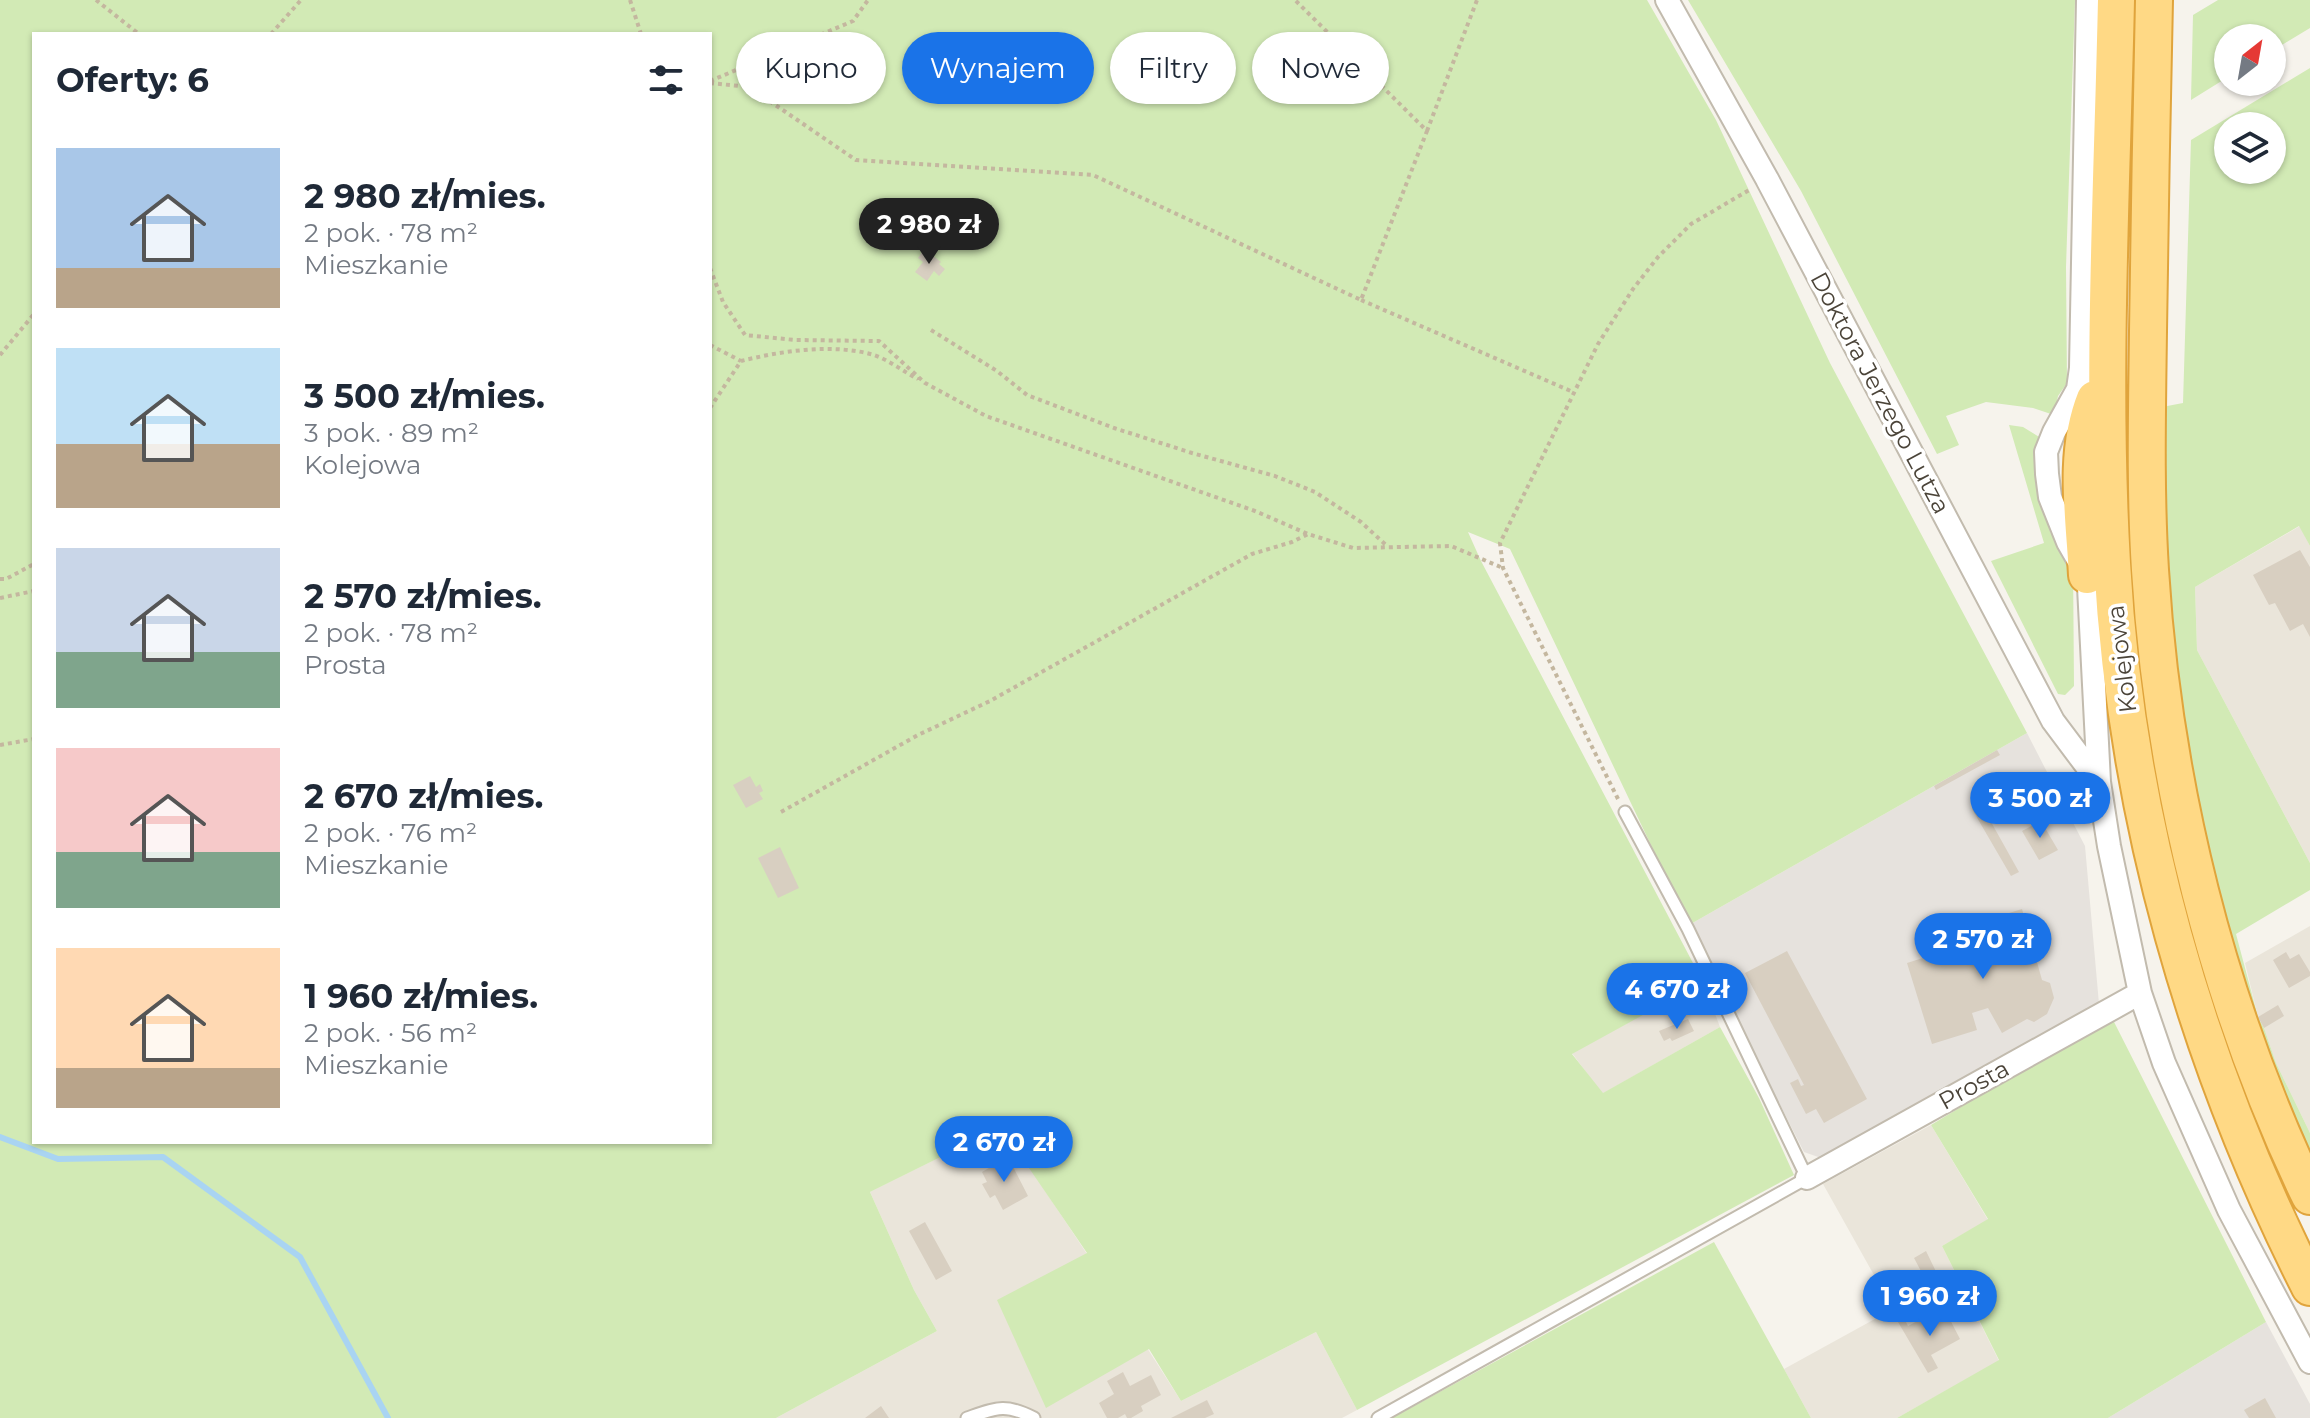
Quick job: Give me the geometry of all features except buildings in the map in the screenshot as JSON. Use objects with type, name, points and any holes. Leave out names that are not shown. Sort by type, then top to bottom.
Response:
[{"type":"highway","name":"Kolejowa","points":[[2116,0],[2095,366],[2116,617],[2135,762],[2153,855],[2187,983],[2221,1085],[2271,1206],[2310,1287]]},
{"type":"highway","name":"Kolejowa","points":[[2154,0],[2147,500],[2154,613],[2165,709],[2181,803],[2222,965],[2267,1098],[2310,1196]]},
{"type":"highway","points":[[2087,575],[2082,467],[2084,432],[2095,366]]},
{"type":"street","name":"Doktora Jerzego Lutza","points":[[1667,0],[1767,179],[2053,721],[2099,782]]},
{"type":"street","points":[[2088,0],[2095,366]]},
{"type":"street","name":"Kolejowa","points":[[2087,575],[2099,782],[2140,993],[2164,1063],[2229,1210],[2310,1362]]},
{"type":"street","name":"Prosta","points":[[1807,1178],[2140,993]]},
{"type":"lane","points":[[1378,1418],[1807,1178],[1695,943],[1625,812]]},
{"type":"lane","points":[[967,1418],[991,1410],[1014,1408],[1034,1418]]},
{"type":"path","points":[[96,0],[136,32]]},
{"type":"path","points":[[273,32],[301,0]]},
{"type":"path","points":[[630,0],[640,32]]},
{"type":"path","points":[[712,81],[853,21],[868,0]]},
{"type":"path","points":[[1295,0],[1427,131]]},
{"type":"path","points":[[1361,300],[1477,0]]},
{"type":"path","points":[[712,82],[749,87],[856,160],[1093,175],[1361,300],[1573,392]]},
{"type":"path","points":[[1625,812],[1503,568],[1500,543],[1598,344],[1633,289],[1658,257],[1691,224],[1767,179]]},
{"type":"path","points":[[712,273],[723,302],[745,335],[795,340],[879,341],[925,383]]},
{"type":"path","points":[[0,355],[32,316]]},
{"type":"path","points":[[931,330],[997,371],[1027,395],[1114,428],[1275,476],[1315,492],[1361,522],[1389,548]]},
{"type":"path","points":[[712,346],[741,361],[768,354],[838,350],[875,355],[986,416],[1255,511],[1308,534],[1353,548],[1451,546],[1503,568]]},
{"type":"path","points":[[712,405],[741,361]]},
{"type":"path","points":[[781,812],[918,735],[990,701],[1252,554],[1308,534]]},
{"type":"path","points":[[0,579],[32,565]]},
{"type":"path","points":[[0,598],[32,591]]},
{"type":"path","points":[[0,745],[32,739]]},
{"type":"shaded area","points":[[2300,526],[2310,546],[2310,863],[2197,650],[2195,587]]},
{"type":"shaded area","points":[[2027,733],[2085,846],[2099,1004],[1821,1158],[1804,1152],[1689,925]]},
{"type":"shaded area","points":[[2310,926],[2310,1133],[2258,1017],[2245,963]]},
{"type":"shaded area","points":[[1703,982],[1720,1027],[1602,1094],[1572,1053]]},
{"type":"shaded area","points":[[1931,1125],[1988,1220],[1942,1246],[1999,1361],[1897,1418],[1811,1418],[1784,1369],[1893,1309],[1823,1184]]},
{"type":"shaded area","points":[[1002,1126],[1181,1401],[1316,1332],[1357,1410],[1342,1418],[776,1418],[937,1331],[914,1290],[870,1192]]},
{"type":"shaded area","points":[[2266,1322],[2310,1404],[2310,1418],[2108,1418]]},
{"type":"green space","points":[[0,0],[1647,0],[1716,120],[1830,363],[2027,733],[1689,925],[1510,549],[1468,532],[1703,982],[1572,1054],[1603,1093],[1720,1027],[1759,1098],[1794,1175],[1357,1410],[1316,1332],[1181,1401],[1149,1349],[1046,1408],[997,1300],[1087,1253],[1001,1127],[870,1192],[914,1290],[937,1331],[776,1418],[0,1418]]},
{"type":"green space","points":[[1688,0],[2075,0],[2066,267],[2067,383],[2058,396],[2054,415],[2033,408],[1986,402],[1946,416],[1959,445],[1937,454],[1801,191]]},
{"type":"green space","points":[[2218,0],[2310,0],[2310,28],[2286,43],[2286,24],[2214,24],[2214,86],[2191,100],[2193,15]]},
{"type":"green space","points":[[2310,68],[2310,546],[2299,526],[2195,587],[2197,650],[2310,863],[2310,890],[2236,934],[2258,1017],[2310,1133],[2310,1160],[2249,1001],[2199,820],[2183,731],[2165,559],[2162,407],[2183,403],[2191,140],[2214,126],[2214,184],[2286,184],[2286,112],[2237,112],[2264,96],[2286,96],[2286,83]]},
{"type":"green space","points":[[2009,425],[2023,427],[2044,440],[2034,456],[2036,486],[2051,534],[2073,561],[2074,686],[2065,695],[2058,694],[1991,561],[2044,543]]},
{"type":"green space","points":[[2111,1016],[2266,1322],[2108,1418],[1897,1418],[1999,1360],[1942,1246],[1988,1219],[1931,1125]]},
{"type":"green space","points":[[1714,1242],[1811,1418],[1392,1418]]},
{"type":"waterway","points":[[0,1137],[58,1159],[163,1157],[300,1257],[388,1418]]}]
